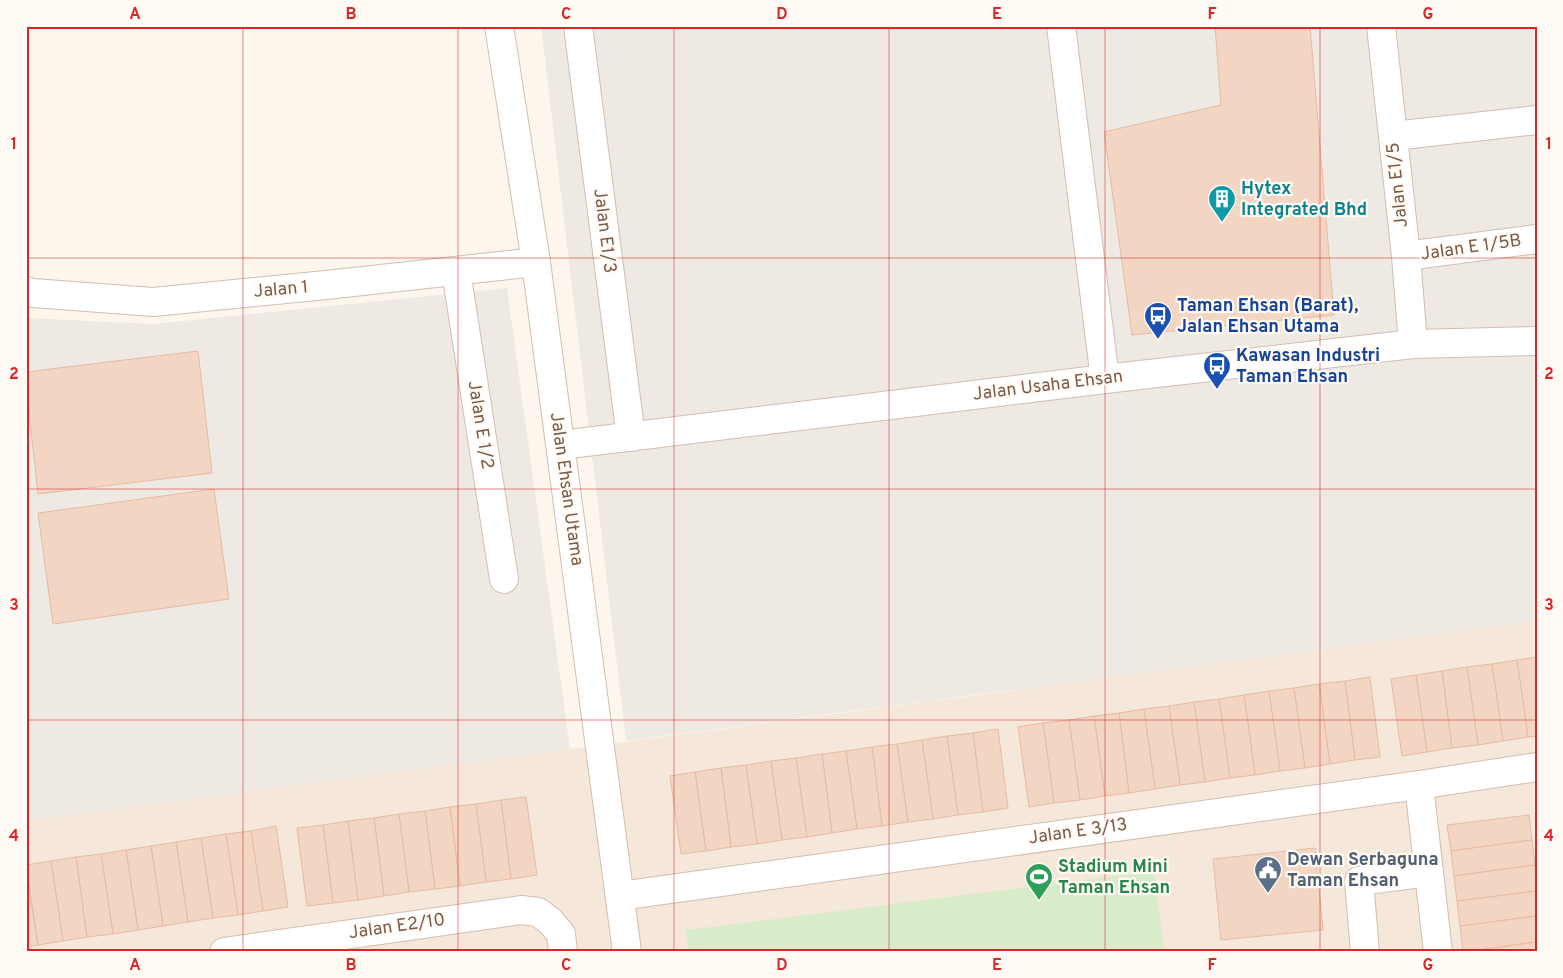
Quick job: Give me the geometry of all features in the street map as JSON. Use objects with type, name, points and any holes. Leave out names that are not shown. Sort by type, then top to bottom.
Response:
[{"type":"street","name":"Jalan Ehsan Utama","points":[[499,26],[536,262],[627,952]]},
{"type":"street","name":"Jalan E1/3","points":[[578,26],[631,436]]},
{"type":"street","points":[[1061,26],[1105,379]]},
{"type":"street","name":"Jalan E1/5","points":[[1381,26],[1406,256],[1413,344]]},
{"type":"street","points":[[1393,136],[1537,120]]},
{"type":"street","name":"Jalan E 1/5B","points":[[1406,256],[1537,239]]},
{"type":"street","name":"Jalan 1","points":[[26,291],[153,302],[536,262]]},
{"type":"street","name":"Jalan E 1/2","points":[[456,271],[504,579]]},
{"type":"street","name":"Jalan Usaha Ehsan","points":[[561,445],[1105,379],[1413,344],[1537,341]]},
{"type":"street","name":"Jalan E 3/13","points":[[620,896],[1537,767]]},
{"type":"street","points":[[1419,785],[1438,952]]},
{"type":"street","points":[[1365,952],[1359,881],[1429,872]]},
{"type":"street","name":"Jalan E2/10","points":[[224,952],[522,910],[538,912],[550,921],[562,943]]},
{"type":"shaded area","name":"Kawasan Industri Taman Ehsan","points":[[541,26],[1537,26],[1537,621],[626,741]]},
{"type":"shaded area","points":[[507,288],[570,749],[26,821],[26,318],[153,324]]},
{"type":"shaded area","points":[[1537,621],[1537,952],[26,952],[26,821]]},
{"type":"green space","name":"Stadium Mini Taman Ehsan","points":[[1154,871],[1164,952],[689,952],[686,930]]},
{"type":"building","name":"Hytex Integrated Bhd","points":[[1215,26],[1310,26],[1334,315],[1132,335],[1104,132],[1221,105]]},
{"type":"building","points":[[198,351],[212,473],[38,494],[26,372]]},
{"type":"building","points":[[214,489],[229,599],[53,624],[38,513]]},
{"type":"building","points":[[1537,657],[1537,736],[1528,737],[1517,660]]},
{"type":"building","points":[[1517,660],[1528,737],[1503,741],[1492,664]]},
{"type":"building","points":[[1492,664],[1503,741],[1478,745],[1467,667]]},
{"type":"building","points":[[1467,667],[1478,745],[1452,748],[1442,671]]},
{"type":"building","points":[[1442,671],[1452,748],[1427,752],[1416,675]]},
{"type":"building","points":[[1416,675],[1427,752],[1402,756],[1391,679]]},
{"type":"building","points":[[1370,677],[1380,757],[1355,760],[1345,681]]},
{"type":"building","points":[[1345,681],[1355,760],[1330,764],[1319,684]]},
{"type":"building","points":[[1319,684],[1330,764],[1305,768],[1294,688]]},
{"type":"building","points":[[1294,688],[1305,768],[1280,771],[1269,691]]},
{"type":"building","points":[[1269,691],[1280,771],[1255,775],[1244,695]]},
{"type":"building","points":[[1244,695],[1255,775],[1230,778],[1219,699]]},
{"type":"building","points":[[1219,699],[1230,778],[1205,782],[1194,702]]},
{"type":"building","points":[[1194,702],[1205,782],[1180,785],[1169,706]]},
{"type":"building","points":[[1169,706],[1180,785],[1155,789],[1144,709]]},
{"type":"building","points":[[1144,709],[1155,789],[1129,793],[1119,713]]},
{"type":"building","points":[[1119,713],[1129,793],[1105,796],[1094,716]]},
{"type":"building","points":[[1094,716],[1105,796],[1080,800],[1069,720]]},
{"type":"building","points":[[1069,720],[1080,800],[1054,803],[1043,723]]},
{"type":"building","points":[[1043,723],[1054,803],[1029,807],[1018,727]]},
{"type":"building","points":[[998,729],[1008,808],[983,812],[973,733]]},
{"type":"building","points":[[973,733],[983,812],[958,815],[947,736]]},
{"type":"building","points":[[947,736],[958,815],[933,819],[922,740]]},
{"type":"building","points":[[922,740],[933,819],[908,822],[897,744]]},
{"type":"building","points":[[897,744],[908,822],[882,826],[872,747]]},
{"type":"building","points":[[872,747],[882,826],[857,829],[846,751]]},
{"type":"building","points":[[846,751],[857,829],[832,833],[822,754]]},
{"type":"building","points":[[822,754],[832,833],[807,837],[796,758]]},
{"type":"building","points":[[796,758],[807,837],[782,840],[771,761]]},
{"type":"building","points":[[771,761],[782,840],[757,844],[746,765]]},
{"type":"building","points":[[746,765],[757,844],[731,847],[721,768]]},
{"type":"building","points":[[721,768],[731,847],[706,851],[695,772]]},
{"type":"building","points":[[695,772],[706,851],[681,854],[670,776]]},
{"type":"building","points":[[526,797],[537,875],[511,879],[501,800]]},
{"type":"building","points":[[501,800],[511,879],[486,882],[476,804]]},
{"type":"building","points":[[476,804],[486,882],[460,886],[450,807]]},
{"type":"building","points":[[450,807],[460,886],[435,889],[425,811]]},
{"type":"building","points":[[425,811],[435,889],[409,892],[399,814]]},
{"type":"building","points":[[399,814],[409,892],[384,896],[374,818]]},
{"type":"building","points":[[1529,815],[1532,840],[1451,851],[1447,825]]},
{"type":"building","points":[[374,818],[384,896],[358,900],[348,821]]},
{"type":"building","points":[[348,821],[358,900],[333,903],[323,825]]},
{"type":"building","points":[[323,825],[333,903],[307,906],[297,828]]},
{"type":"building","points":[[276,826],[288,907],[263,911],[251,831]]},
{"type":"building","points":[[251,831],[263,911],[238,915],[226,834]]},
{"type":"building","points":[[226,834],[238,915],[213,918],[201,838]]},
{"type":"building","points":[[201,838],[213,918],[188,922],[176,842]]},
{"type":"building","points":[[1532,840],[1535,865],[1454,876],[1451,851]]},
{"type":"building","points":[[176,842],[188,922],[163,926],[151,846]]},
{"type":"building","points":[[151,846],[163,926],[138,930],[126,850]]},
{"type":"building","name":"Dewan Serbaguna Taman Ehsan","points":[[1315,848],[1323,930],[1221,940],[1213,859]]},
{"type":"building","points":[[126,850],[138,930],[113,934],[101,854]]},
{"type":"building","points":[[101,854],[113,934],[87,937],[76,857]]},
{"type":"building","points":[[76,857],[87,937],[63,941],[51,861]]},
{"type":"building","points":[[51,861],[63,941],[38,945],[26,865]]},
{"type":"building","points":[[1535,865],[1537,891],[1457,901],[1454,876]]},
{"type":"building","points":[[26,870],[38,945],[26,947]]},
{"type":"building","points":[[1537,891],[1537,916],[1460,926],[1457,901]]},
{"type":"building","points":[[1537,916],[1537,942],[1463,952],[1460,926]]},
{"type":"building","points":[[1537,942],[1537,952],[1463,952]]},
{"type":"place","name":"Hytex Integrated Bhd","points":[[1222,223]]},
{"type":"place","name":"Taman Ehsan (Barat), Jalan Ehsan Utama","points":[[1158,340]]},
{"type":"place","name":"Kawasan Industri Taman Ehsan","points":[[1217,390]]},
{"type":"place","name":"Dewan Serbaguna Taman Ehsan","points":[[1268,894]]},
{"type":"place","name":"Stadium Mini Taman Ehsan","points":[[1039,901]]}]
